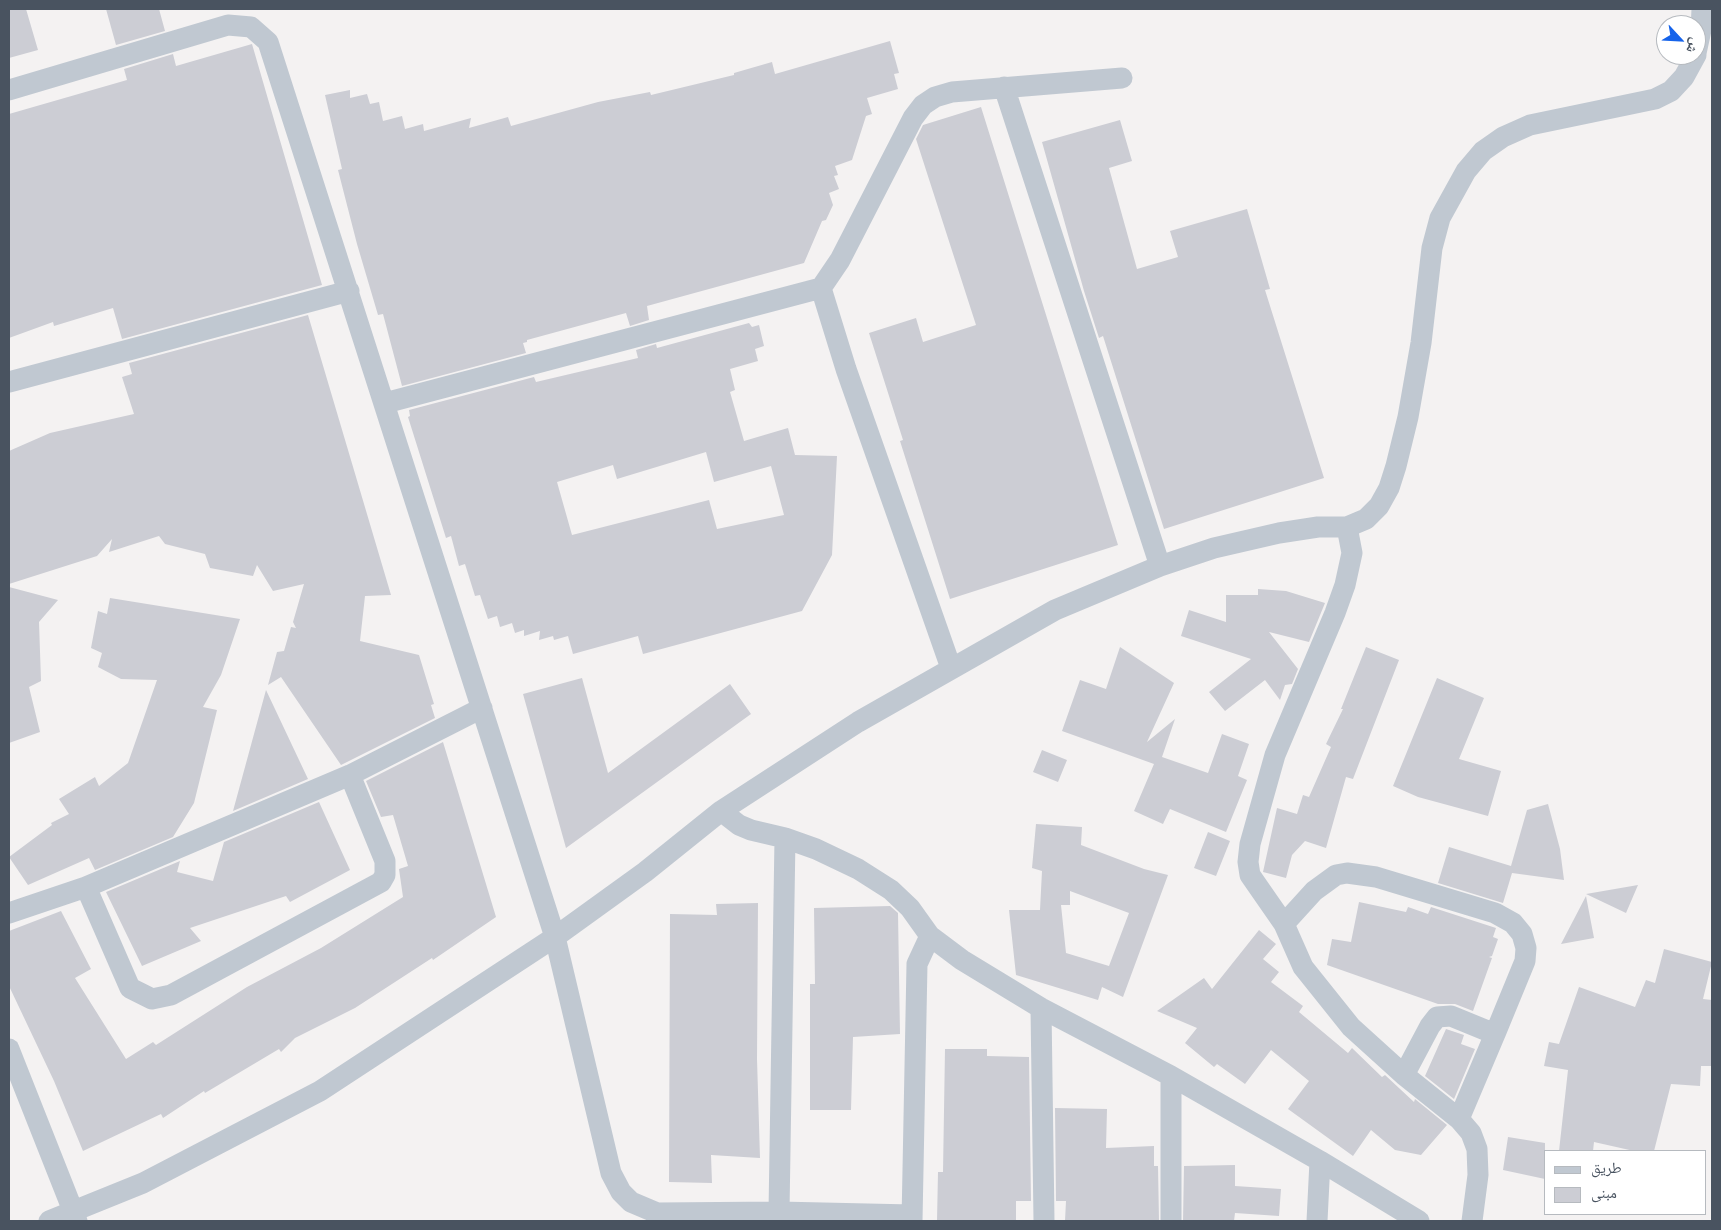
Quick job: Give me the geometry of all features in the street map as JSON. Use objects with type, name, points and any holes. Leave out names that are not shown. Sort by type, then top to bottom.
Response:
[{"type":"street","points":[[9,90],[228,25],[251,27],[261,34],[273,53],[555,937],[611,1173],[621,1192],[631,1202],[658,1213],[779,1212],[912,1218],[917,964],[930,936]]},
{"type":"street","points":[[49,1221],[76,1217],[320,1091],[555,937],[645,872],[721,811],[858,722],[1055,610],[1160,566],[1214,548],[1279,533],[1318,527],[1347,527],[1366,519],[1379,506],[1389,488],[1408,417],[1421,343],[1432,248],[1440,218],[1466,171],[1484,151],[1497,141],[1530,125],[1655,99],[1671,91],[1684,77],[1690,65]]},
{"type":"street","points":[[385,403],[821,288],[840,260],[913,118],[923,105],[936,97],[952,92],[1122,78]]},
{"type":"street","points":[[1004,88],[1160,566]]},
{"type":"street","points":[[821,288],[846,370],[951,668]]},
{"type":"street","points":[[9,382],[349,291]]},
{"type":"street","points":[[1347,527],[1352,553],[1345,585],[1275,755],[1250,844],[1248,862],[1250,874],[1284,924],[1303,967],[1351,1027],[1404,1075],[1459,1119],[1471,1133],[1477,1149],[1478,1175],[1472,1221]]},
{"type":"street","points":[[9,913],[86,887],[350,775],[482,708]]},
{"type":"street","points":[[86,887],[130,988],[152,999],[171,995],[381,882],[385,875],[385,861],[350,775]]},
{"type":"street","points":[[721,811],[739,825],[751,830],[785,838],[816,849],[858,868],[891,890],[910,908],[930,936],[962,960],[1041,1008],[1171,1076],[1320,1161],[1419,1221]]},
{"type":"street","points":[[779,1212],[785,838]]},
{"type":"street","points":[[1284,924],[1314,891],[1336,876],[1347,873],[1376,877],[1495,913],[1513,923],[1522,934],[1526,948],[1525,961],[1459,1119]]},
{"type":"street","points":[[1041,1008],[1044,1221]]},
{"type":"street","points":[[1404,1075],[1430,1026],[1437,1018],[1451,1016],[1495,1034]]},
{"type":"street","points":[[9,1049],[76,1217]]},
{"type":"street","points":[[1171,1076],[1171,1221]]},
{"type":"street","points":[[1317,1221],[1320,1161]]},
{"type":"building","points":[[9,9],[26,9],[38,50],[9,58]]},
{"type":"building","points":[[106,9],[159,9],[165,31],[116,45]]},
{"type":"building","points":[[890,41],[899,73],[894,74],[898,89],[867,98],[872,114],[866,116],[852,160],[835,166],[838,175],[834,176],[839,189],[829,193],[833,205],[826,220],[822,221],[804,263],[647,306],[649,320],[630,326],[626,313],[527,340],[527,342],[523,343],[526,353],[402,386],[383,314],[378,315],[357,244],[338,170],[342,169],[325,95],[350,90],[350,98],[367,94],[370,104],[379,102],[383,121],[402,116],[405,129],[423,124],[424,131],[471,118],[469,128],[508,117],[511,126],[598,102],[650,92],[651,95],[734,75],[734,73],[772,62],[775,74]]},
{"type":"building","points":[[252,44],[322,285],[122,339],[113,308],[54,326],[53,322],[9,338],[9,114],[127,80],[124,69],[173,54],[176,66]]},
{"type":"building","points":[[981,107],[1118,545],[950,599],[900,441],[903,440],[869,333],[916,318],[923,342],[976,325],[916,139],[923,125]]},
{"type":"building","points":[[1120,120],[1132,161],[1109,168],[1137,269],[1178,257],[1170,231],[1247,209],[1270,289],[1265,290],[1324,478],[1164,529],[1103,336],[1099,338],[1084,291],[1042,142]]},
{"type":"building","points":[[308,315],[391,595],[365,596],[360,641],[419,655],[434,704],[431,705],[435,718],[341,765],[281,677],[268,685],[277,652],[284,651],[291,627],[296,628],[293,622],[304,584],[273,591],[257,565],[253,576],[210,568],[205,554],[165,544],[159,536],[109,552],[112,539],[97,556],[9,584],[9,451],[50,433],[134,414],[122,377],[132,374],[129,363]]},
{"type":"building","points":[[749,323],[752,327],[759,325],[764,346],[755,349],[758,361],[730,369],[735,390],[730,392],[744,441],[788,428],[795,455],[837,456],[832,555],[802,611],[643,654],[638,636],[573,654],[568,636],[554,640],[553,636],[539,640],[540,631],[524,636],[524,630],[515,633],[512,623],[500,627],[497,616],[488,619],[480,595],[475,596],[465,564],[459,566],[451,536],[446,538],[408,417],[410,416],[409,410],[534,377],[536,382],[638,358],[636,350],[656,344],[657,348]],"holes":[[[706,452],[714,482],[771,466],[784,515],[717,529],[709,500],[572,535],[557,482],[613,465],[617,479]]]},
{"type":"building","points":[[9,587],[58,600],[39,622],[41,681],[29,687],[40,732],[9,743]]},
{"type":"building","points":[[1258,589],[1286,591],[1325,603],[1309,642],[1269,632],[1298,669],[1292,684],[1285,685],[1280,700],[1265,680],[1225,711],[1209,692],[1251,659],[1181,636],[1189,610],[1226,622],[1226,595],[1258,595]]},
{"type":"building","points":[[110,598],[240,619],[221,675],[203,707],[217,710],[194,803],[173,837],[95,870],[89,858],[28,885],[9,857],[52,825],[51,823],[69,814],[59,799],[95,777],[99,786],[128,763],[157,680],[121,679],[98,667],[102,653],[91,648],[98,611],[107,614]]},
{"type":"building","points":[[1120,647],[1174,683],[1147,742],[1175,719],[1162,757],[1208,773],[1222,734],[1249,744],[1238,776],[1247,780],[1226,832],[1170,809],[1163,824],[1134,811],[1154,764],[1062,731],[1080,680],[1106,689]]},
{"type":"building","points":[[1366,647],[1399,660],[1353,779],[1346,777],[1326,848],[1305,841],[1292,855],[1286,878],[1263,872],[1277,808],[1297,814],[1303,795],[1309,797],[1331,747],[1326,744],[1343,709],[1341,709]]},
{"type":"building","points":[[582,678],[608,773],[730,684],[751,714],[566,848],[523,694]]},
{"type":"building","points":[[1437,678],[1484,698],[1459,759],[1501,771],[1488,816],[1418,797],[1393,786]]},
{"type":"building","points":[[266,690],[308,779],[233,811]]},
{"type":"building","points":[[443,742],[496,917],[433,960],[432,958],[355,1008],[295,1038],[281,1052],[279,1049],[205,1093],[204,1091],[163,1118],[161,1114],[83,1151],[54,1081],[9,986],[9,931],[61,911],[91,969],[75,978],[126,1059],[153,1042],[156,1045],[247,987],[321,948],[403,897],[399,869],[408,866],[393,815],[381,817],[366,781]]},
{"type":"building","points":[[1042,750],[1067,760],[1058,782],[1033,772]]},
{"type":"building","points":[[319,802],[350,870],[290,902],[286,896],[190,928],[201,941],[142,966],[106,892],[180,861],[177,872],[213,881],[224,842]]},
{"type":"building","points":[[1548,804],[1560,849],[1564,880],[1512,873],[1503,903],[1438,883],[1449,847],[1511,866],[1527,810]]},
{"type":"building","points":[[1036,824],[1082,827],[1081,845],[1144,869],[1168,875],[1123,997],[1102,987],[1098,1000],[1016,975],[1009,910],[1040,910],[1042,871],[1032,868]],"holes":[[[1070,891],[1129,913],[1109,966],[1066,953],[1061,905],[1070,905]]]},
{"type":"building","points":[[1208,832],[1230,841],[1216,876],[1194,868]]},
{"type":"building","points":[[1638,885],[1626,913],[1586,894]]},
{"type":"building","points":[[1586,896],[1594,938],[1561,944]]},
{"type":"building","points":[[1359,902],[1406,912],[1408,907],[1428,914],[1431,907],[1496,928],[1493,937],[1498,939],[1492,956],[1489,957],[1492,958],[1473,1011],[1455,1004],[1438,1004],[1327,965],[1332,939],[1351,942]]},
{"type":"building","points":[[758,903],[757,1059],[760,1158],[711,1155],[712,1183],[669,1182],[670,914],[717,915],[716,904]]},
{"type":"building","points":[[890,906],[898,913],[900,1034],[853,1037],[851,1110],[810,1110],[810,984],[815,984],[814,908]]},
{"type":"building","points":[[1259,930],[1276,944],[1263,959],[1279,972],[1271,982],[1303,1006],[1299,1012],[1348,1053],[1352,1048],[1382,1077],[1385,1075],[1414,1102],[1415,1099],[1447,1125],[1421,1155],[1395,1150],[1371,1130],[1353,1156],[1288,1109],[1309,1081],[1271,1050],[1245,1084],[1217,1064],[1214,1067],[1185,1043],[1197,1028],[1157,1011],[1204,978],[1212,989]]},
{"type":"building","points":[[1664,949],[1712,962],[1703,999],[1712,1000],[1712,1066],[1701,1066],[1700,1086],[1671,1084],[1654,1150],[1630,1150],[1594,1142],[1593,1150],[1559,1150],[1568,1070],[1544,1066],[1549,1042],[1559,1044],[1579,987],[1635,1007],[1646,980],[1655,983]]},
{"type":"building","points":[[1446,1029],[1464,1035],[1461,1044],[1475,1049],[1454,1099],[1425,1076]]},
{"type":"building","points":[[945,1049],[987,1049],[987,1056],[1029,1057],[1031,1201],[1016,1201],[1016,1221],[937,1221],[938,1172],[943,1172]]},
{"type":"building","points":[[1055,1108],[1107,1109],[1106,1148],[1154,1146],[1154,1166],[1158,1166],[1159,1221],[1065,1221],[1066,1201],[1056,1201]]},
{"type":"building","points":[[1508,1137],[1545,1143],[1544,1179],[1503,1170]]},
{"type":"building","points":[[1235,1165],[1235,1186],[1281,1189],[1279,1216],[1235,1213],[1234,1221],[1183,1221],[1184,1166]]}]
